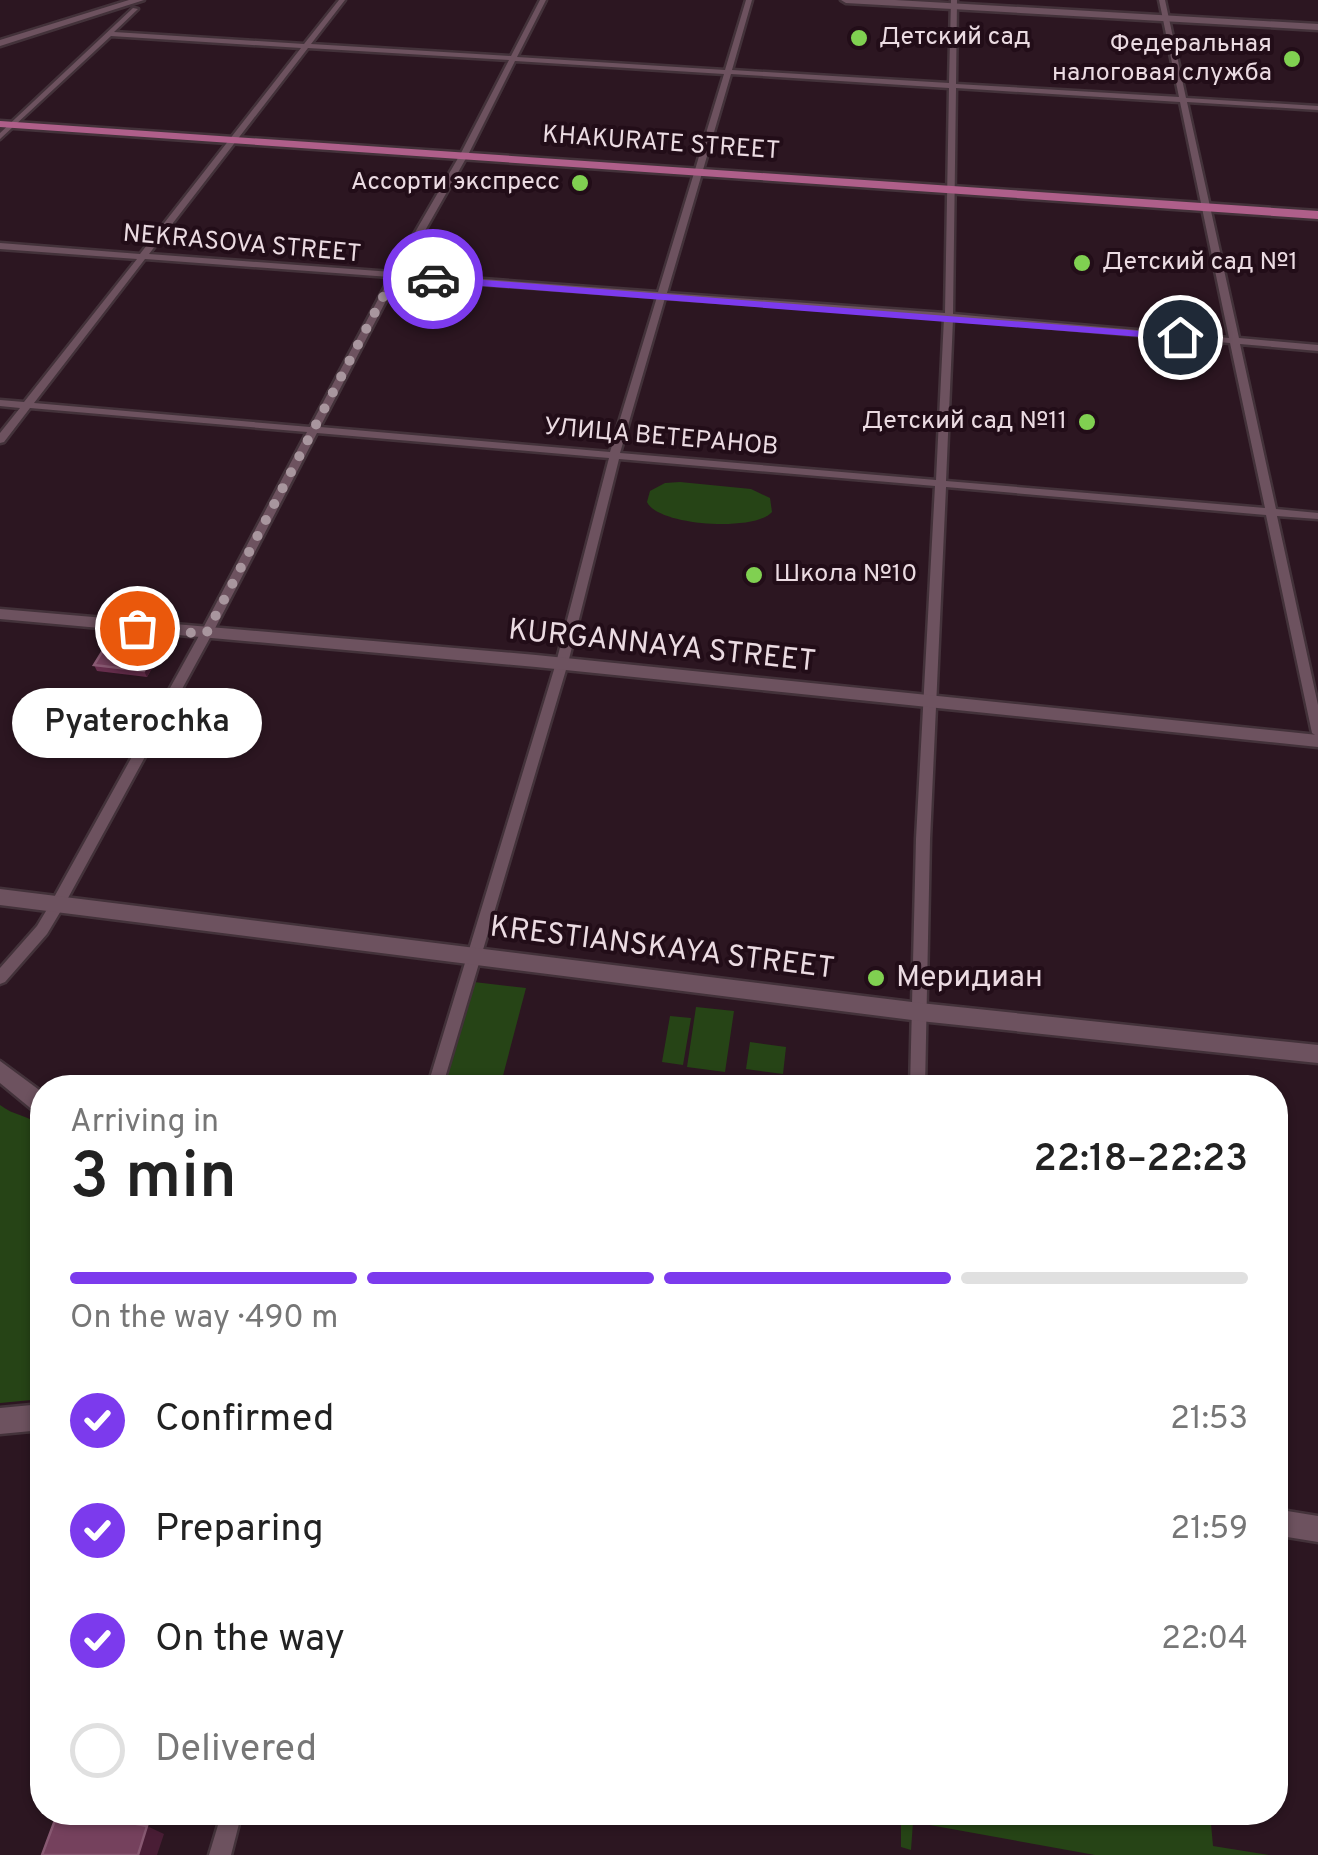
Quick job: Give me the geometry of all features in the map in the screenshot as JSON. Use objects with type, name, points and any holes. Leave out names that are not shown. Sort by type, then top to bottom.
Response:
[{"type":"main road","name":"KHAKURATE STREET","points":[[7,124],[1318,215]]},
{"type":"street","points":[[0,440],[342,0]]},
{"type":"street","points":[[0,978],[42,930],[57,905],[206,634],[394,276],[466,154],[543,0]]},
{"type":"street","points":[[438,1075],[562,664],[614,457],[702,170],[726,71],[749,0]]},
{"type":"street","points":[[846,0],[954,3],[1318,27]]},
{"type":"street","points":[[1162,0],[1318,732]]},
{"type":"street","points":[[918,1075],[948,316],[954,3]]},
{"type":"street","points":[[0,138],[7,124],[111,34],[137,4]]},
{"type":"street","points":[[0,43],[137,4]]},
{"type":"street","points":[[111,34],[1318,108]]},
{"type":"street","name":"NEKRASOVA STREET","points":[[0,246],[948,316],[1318,348]]},
{"type":"street","name":"УЛИЦА ВЕТЕРАНОВ","points":[[0,403],[1318,516]]},
{"type":"street","name":"KURGANNAYA STREET","points":[[0,614],[562,664],[1318,741]]},
{"type":"street","name":"KRESTIANSKAYA STREET","points":[[0,897],[920,1012],[1318,1054]]},
{"type":"street","points":[[0,1070],[30,1094]]},
{"type":"street","points":[[0,1421],[30,1417]]},
{"type":"street","points":[[1288,1524],[1318,1528]]},
{"type":"street","points":[[220,1855],[228,1825]]},
{"type":"green space","points":[[665,483],[751,489],[770,498],[772,512],[747,522],[707,524],[669,516],[647,502],[650,491]]},
{"type":"green space","points":[[474,982],[526,988],[503,1075],[447,1075]]},
{"type":"green space","points":[[696,1007],[734,1011],[725,1072],[687,1067]]},
{"type":"green space","points":[[670,1016],[691,1018],[683,1065],[662,1062]]},
{"type":"green space","points":[[750,1042],[786,1047],[783,1074],[746,1069]]},
{"type":"green space","points":[[0,1105],[30,1119],[30,1400],[0,1403]]},
{"type":"green space","points":[[901,1825],[913,1825],[911,1850],[901,1847]]},
{"type":"green space","points":[[930,1825],[1211,1825],[1213,1846],[1269,1855],[1095,1855]]},
{"type":"building","points":[[113,634],[162,639],[144,671],[94,665]]},
{"type":"building","points":[[53,1825],[147,1826],[138,1855],[42,1855]]},
{"type":"way so far","points":[[137,628],[206,634],[394,276],[433,279]]},
{"type":"place","name":"Детский сад","points":[[859,38]]},
{"type":"place","name":"Федеральная налоговая служба","points":[[1292,59]]},
{"type":"place","name":"Ассорти экспресс","points":[[580,183]]},
{"type":"place","name":"Детский сад №1","points":[[1082,263]]},
{"type":"place","name":"Детский сад №11","points":[[1087,422]]},
{"type":"place","name":"Школа №10","points":[[754,575]]},
{"type":"place","name":"Pyaterochka","points":[[137,628]]},
{"type":"place","name":"Меридиан","points":[[876,978]]},
{"type":"route","points":[[433,279],[1180,337]]}]
